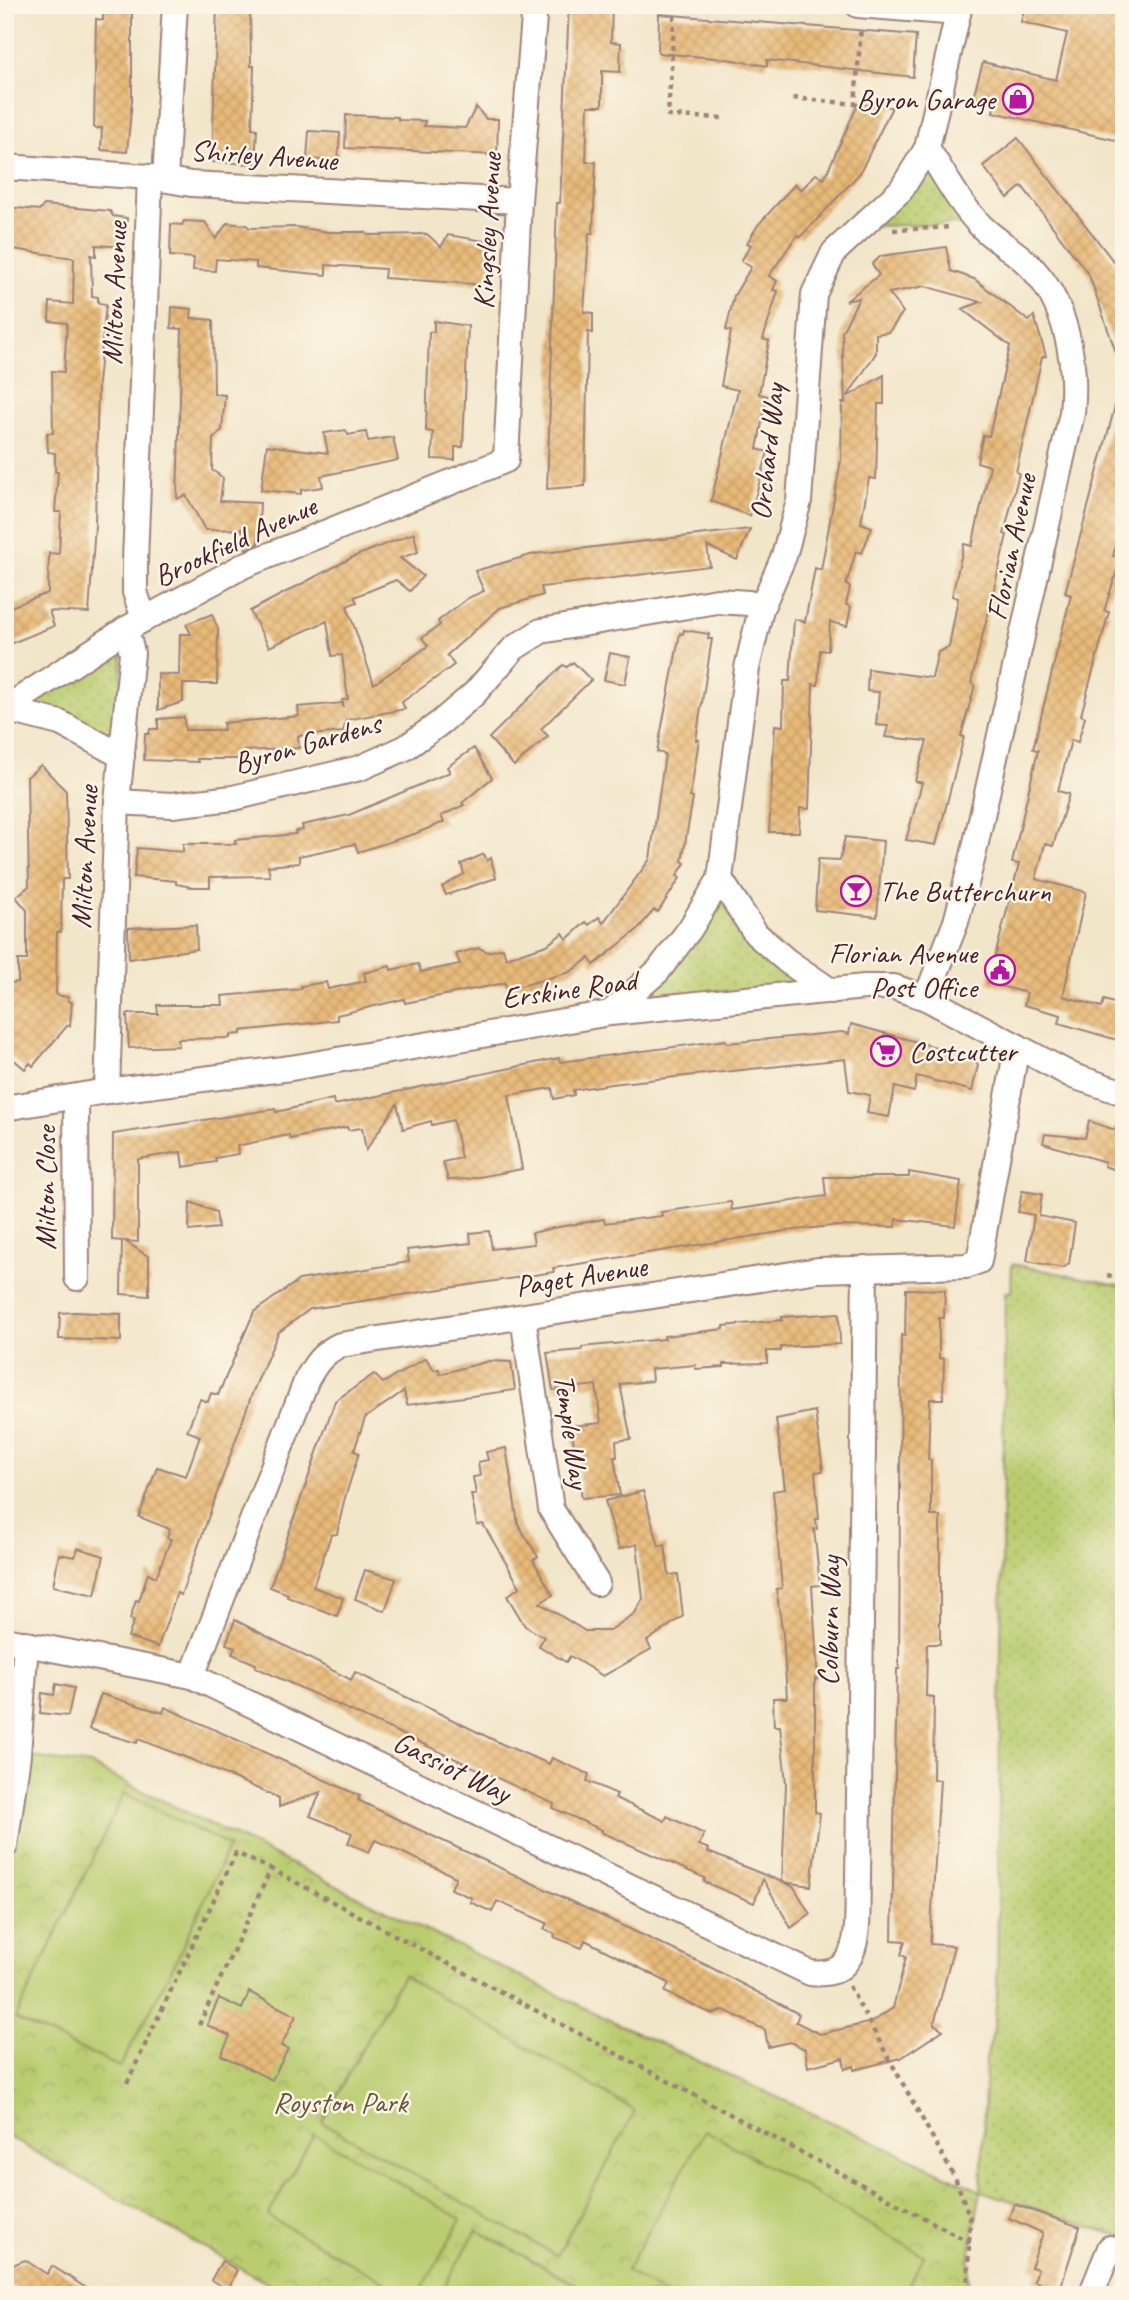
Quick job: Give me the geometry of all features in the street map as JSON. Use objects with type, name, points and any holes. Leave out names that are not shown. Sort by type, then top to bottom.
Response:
[{"type":"street","name":"Milton Avenue","points":[[107,1091],[117,802],[135,624],[135,561],[158,178],[175,5]]},
{"type":"street","name":"Kingsley Avenue","points":[[506,460],[519,201],[535,5]]},
{"type":"street","points":[[858,5],[959,9]]},
{"type":"street","name":"Orchard Way","points":[[610,1013],[658,971],[690,929],[720,879],[747,668],[761,609],[784,556],[799,501],[814,294],[834,252],[901,190],[927,148],[959,9]]},
{"type":"street","name":"Florian Avenue","points":[[926,998],[956,922],[973,856],[1069,427],[1075,381],[1070,347],[1044,282],[1029,264],[983,228],[927,148]]},
{"type":"street","name":"Shirley Avenue","points":[[5,167],[158,178],[191,184],[519,201]]},
{"type":"street","name":"Brookfield Avenue","points":[[5,709],[135,624],[245,565],[506,460]]},
{"type":"street","name":"Byron Gardens","points":[[117,802],[172,805],[233,798],[360,768],[405,748],[440,723],[474,694],[514,648],[541,631],[718,601],[749,603],[761,609]]},
{"type":"street","name":"Brookfield Avenue","points":[[5,709],[60,723],[122,756]]},
{"type":"street","points":[[720,879],[756,934],[787,961],[831,991]]},
{"type":"street","name":"Erskine Road","points":[[5,1108],[107,1091],[291,1068],[610,1013],[894,987],[926,998],[1073,1076],[1124,1093]]},
{"type":"street","name":"Paget Avenue","points":[[192,1676],[307,1379],[317,1362],[328,1351],[340,1346],[818,1270],[966,1266],[979,1261],[1017,1046]]},
{"type":"street","name":"Milton Close","points":[[76,1097],[77,1278]]},
{"type":"street","name":"Colburn Way","points":[[841,1970],[849,1961],[855,1940],[858,1881],[866,1268]]},
{"type":"street","name":"Temple Way","points":[[523,1317],[551,1509],[597,1583]]},
{"type":"street","points":[[5,1846],[18,1755],[15,1642]]},
{"type":"street","name":"Gassiot Way","points":[[15,1642],[192,1676],[810,1973],[825,1975],[841,1970]]},
{"type":"street","points":[[1091,2295],[1110,2248]]},
{"type":"path","points":[[676,5],[667,116],[725,118]]},
{"type":"path","points":[[793,98],[855,103],[863,6]]},
{"type":"path","points":[[858,231],[983,228]]},
{"type":"path","points":[[1117,829],[1124,749]]},
{"type":"path","points":[[1107,1275],[1124,1279]]},
{"type":"path","points":[[127,2083],[236,1853],[971,2243]]},
{"type":"path","points":[[199,2025],[271,1870]]},
{"type":"path","points":[[841,1970],[956,2180],[970,2218],[967,2295]]},
{"type":"green space","points":[[927,157],[973,224],[868,226]]},
{"type":"green space","points":[[123,635],[119,751],[16,707]]},
{"type":"green space","points":[[720,888],[818,988],[622,1007]]},
{"type":"green space","points":[[1012,1264],[1124,1286],[1124,2238],[981,2191],[986,2059],[994,2029],[997,1997],[1005,1292],[1011,1292]]},
{"type":"green space","name":"Royston Park","points":[[18,1755],[90,1765],[603,2017],[981,2191],[971,2243],[967,2295],[288,2295],[5,2135],[5,1846]]},
{"type":"green space","points":[[124,1793],[229,1846],[177,1959],[120,2067],[15,2019]]},
{"type":"green space","points":[[403,1975],[635,2111],[557,2256],[322,2122]]},
{"type":"green space","points":[[705,2130],[924,2256],[903,2295],[667,2295],[626,2271]]},
{"type":"green space","points":[[314,2134],[461,2219],[419,2295],[407,2295],[268,2216]]},
{"type":"green space","points":[[477,2230],[595,2295],[439,2295]]},
{"type":"building","points":[[104,5],[132,5],[132,100],[127,152],[101,150],[102,128],[94,128],[96,19],[103,20]]},
{"type":"building","points":[[217,5],[250,5],[251,66],[254,66],[252,128],[257,129],[255,164],[212,162]]},
{"type":"building","points":[[569,5],[612,5],[611,42],[621,43],[620,72],[602,71],[602,106],[588,106],[586,162],[596,162],[593,233],[589,233],[584,312],[593,313],[593,333],[588,332],[585,486],[547,489],[557,203],[560,203]]},
{"type":"building","points":[[1025,5],[1124,5],[1124,142],[993,112],[995,101],[973,97],[983,62],[1056,80],[1067,33],[1021,22]]},
{"type":"building","points":[[659,14],[916,35],[913,77],[767,60],[767,66],[727,59],[658,53]]},
{"type":"building","points":[[858,104],[892,107],[860,173],[800,237],[797,235],[769,276],[777,281],[773,290],[778,291],[763,339],[769,341],[759,394],[767,396],[757,449],[768,452],[750,516],[711,501],[738,390],[721,386],[731,331],[726,330],[734,296],[751,267],[741,261],[751,245],[747,243],[758,225],[795,184],[801,190],[816,174],[824,179]]},
{"type":"building","points":[[476,107],[486,119],[498,119],[497,155],[345,148],[346,115],[398,117],[398,120],[425,121],[424,126],[465,128]]},
{"type":"building","points":[[309,131],[340,133],[338,161],[307,159]]},
{"type":"building","points":[[1018,138],[1124,275],[1124,367],[1121,367],[1089,275],[1022,186],[1008,198],[983,166]]},
{"type":"building","points":[[44,205],[110,211],[113,216],[127,218],[125,247],[96,245],[96,256],[91,255],[92,296],[98,297],[98,303],[106,304],[98,383],[95,525],[89,613],[49,611],[54,626],[5,646],[5,621],[10,619],[5,609],[48,593],[49,553],[59,554],[61,512],[55,512],[58,472],[55,472],[55,453],[48,452],[47,433],[53,433],[52,371],[64,372],[67,323],[49,321],[50,302],[73,304],[74,258],[5,248],[5,207],[40,210]]},
{"type":"building","points":[[184,221],[205,222],[216,239],[227,223],[250,228],[296,227],[327,232],[365,232],[368,235],[427,234],[441,247],[448,235],[491,242],[489,285],[384,278],[385,269],[326,265],[326,275],[256,268],[256,262],[216,259],[215,271],[193,270],[194,258],[170,256],[171,224],[182,225]]},
{"type":"building","points":[[946,247],[951,271],[974,279],[1029,321],[1034,316],[1046,356],[1042,357],[1016,472],[1019,473],[1004,534],[1007,535],[971,683],[975,685],[961,736],[964,737],[936,845],[906,840],[922,783],[915,781],[927,741],[885,737],[888,726],[876,725],[879,692],[867,691],[868,669],[932,678],[938,652],[949,647],[958,598],[952,596],[964,544],[972,546],[990,466],[977,462],[983,435],[989,436],[1010,346],[962,309],[981,302],[925,286],[889,293],[903,312],[889,332],[876,334],[876,353],[847,397],[884,375],[884,404],[878,404],[876,479],[869,478],[861,523],[872,527],[862,553],[856,551],[846,585],[850,587],[846,605],[851,607],[847,626],[830,622],[828,651],[820,650],[818,685],[813,684],[809,809],[800,808],[799,832],[769,832],[775,725],[783,726],[784,681],[790,681],[794,619],[805,622],[815,568],[821,570],[841,460],[842,403],[845,403],[842,332],[859,298],[846,301],[879,275],[872,264],[881,256]]},
{"type":"building","points":[[172,307],[192,309],[191,318],[213,320],[214,394],[225,395],[222,430],[213,439],[212,470],[223,478],[220,501],[260,503],[258,544],[246,549],[242,529],[205,530],[186,495],[177,499],[182,329],[171,328]]},
{"type":"building","points":[[434,321],[468,326],[463,447],[455,447],[455,460],[432,459],[433,432],[426,431],[429,332],[434,332]]},
{"type":"building","points":[[1118,395],[1124,396],[1124,485],[1115,516],[1123,519],[1113,556],[1121,558],[1104,611],[1109,612],[1081,715],[1085,717],[1078,742],[1071,740],[1058,791],[1069,794],[1053,846],[1045,844],[1036,879],[1086,892],[1063,996],[1102,1007],[1104,1000],[1124,1006],[1124,1042],[1059,1023],[1061,1015],[1024,1005],[1027,993],[988,983],[1019,864],[1012,863],[1038,750],[1033,749],[1071,595],[1065,593]]},
{"type":"building","points":[[346,430],[348,435],[366,432],[368,441],[393,437],[398,460],[321,476],[323,487],[301,490],[301,494],[261,490],[267,445],[328,453],[324,433]]},
{"type":"building","points":[[750,529],[737,560],[707,546],[710,566],[541,587],[543,595],[500,608],[447,655],[454,665],[402,702],[405,709],[346,720],[343,732],[298,736],[299,748],[244,751],[245,759],[197,759],[198,762],[144,760],[145,734],[149,734],[150,729],[158,729],[158,719],[184,717],[185,730],[224,730],[223,723],[299,716],[298,707],[342,703],[342,700],[348,699],[342,655],[332,656],[327,621],[269,647],[250,611],[353,557],[414,533],[418,552],[400,558],[423,576],[410,591],[396,580],[354,597],[357,602],[347,606],[374,684],[428,646],[422,638],[440,625],[438,621],[468,598],[484,591],[475,571],[534,554]]},
{"type":"building","points":[[212,614],[218,629],[217,684],[183,684],[183,702],[158,710],[158,674],[179,675],[180,634],[191,634],[186,624]]},
{"type":"building","points":[[684,630],[709,634],[708,639],[712,639],[696,740],[699,740],[690,797],[693,798],[682,861],[685,863],[677,876],[680,878],[658,912],[654,910],[637,930],[594,965],[589,958],[570,972],[507,990],[505,983],[405,1003],[404,999],[337,1015],[337,1020],[241,1031],[241,1034],[230,1035],[230,1038],[178,1039],[179,1046],[129,1048],[127,1014],[158,1014],[157,1005],[223,1005],[222,996],[301,989],[301,986],[326,982],[328,989],[366,981],[364,973],[390,966],[391,970],[418,964],[421,972],[460,964],[456,954],[479,948],[488,952],[503,948],[506,958],[547,945],[563,933],[567,939],[586,922],[589,925],[599,917],[603,923],[650,859],[665,754],[657,752],[680,633],[683,634]]},
{"type":"building","points":[[610,653],[630,657],[625,684],[604,680]]},
{"type":"building","points":[[573,662],[591,680],[541,729],[548,736],[514,766],[489,738],[563,665],[567,667]]},
{"type":"building","points":[[474,748],[492,778],[462,803],[464,805],[441,816],[444,822],[417,833],[358,852],[355,844],[299,856],[299,863],[268,866],[270,876],[210,877],[210,887],[191,887],[176,884],[176,881],[134,877],[137,848],[183,852],[183,844],[236,844],[235,840],[296,834],[295,831],[303,830],[302,825],[349,815],[450,772],[447,767]]},
{"type":"building","points":[[41,765],[66,791],[68,879],[62,879],[61,932],[57,932],[56,995],[69,997],[68,1001],[72,1002],[70,1026],[67,1026],[33,1066],[30,1063],[25,1069],[13,1059],[5,1060],[5,984],[18,982],[18,960],[27,960],[27,910],[16,897],[29,886],[27,777]]},
{"type":"building","points":[[845,837],[883,841],[877,917],[815,910],[818,859],[840,860]]},
{"type":"building","points":[[484,854],[487,861],[491,858],[496,878],[446,895],[442,887],[464,874],[461,864]]},
{"type":"building","points":[[196,925],[197,949],[129,959],[128,928]]},
{"type":"building","points":[[851,1024],[973,1057],[978,1065],[972,1091],[917,1076],[914,1092],[895,1087],[889,1117],[867,1113],[870,1095],[849,1091],[845,1059],[611,1084],[573,1090],[574,1095],[554,1099],[552,1088],[509,1095],[522,1169],[468,1179],[448,1180],[443,1162],[461,1158],[453,1120],[432,1125],[431,1121],[403,1129],[397,1104],[366,1150],[362,1128],[348,1130],[347,1127],[290,1139],[289,1135],[237,1146],[238,1154],[215,1158],[216,1162],[183,1167],[181,1152],[138,1159],[138,1242],[125,1241],[149,1257],[149,1296],[121,1294],[122,1241],[112,1240],[113,1134],[275,1109],[276,1112],[333,1099],[334,1105],[559,1058],[560,1062],[726,1040],[727,1043],[842,1032],[849,1034]]},
{"type":"building","points":[[1119,1116],[1124,1116],[1124,1173],[1104,1166],[1105,1162],[1043,1143],[1045,1134],[1085,1138],[1089,1121],[1115,1130]]},
{"type":"building","points":[[909,1172],[961,1181],[955,1226],[896,1219],[896,1227],[832,1226],[786,1231],[553,1268],[554,1272],[310,1309],[278,1333],[253,1391],[181,1595],[177,1593],[158,1647],[128,1637],[134,1621],[130,1619],[136,1600],[139,1601],[148,1573],[156,1577],[171,1539],[167,1538],[170,1529],[139,1517],[157,1467],[186,1476],[200,1436],[187,1431],[200,1399],[208,1402],[211,1393],[218,1395],[254,1312],[299,1280],[409,1262],[407,1250],[471,1243],[470,1233],[489,1231],[492,1249],[534,1244],[532,1233],[553,1228],[604,1219],[605,1223],[662,1216],[661,1212],[731,1202],[732,1210],[826,1196],[824,1177],[909,1177]]},
{"type":"building","points":[[1022,1191],[1042,1194],[1039,1216],[1075,1223],[1069,1264],[1063,1268],[1027,1261],[1034,1215],[1018,1212]]},
{"type":"building","points":[[190,1202],[216,1212],[218,1228],[189,1231]]},
{"type":"building","points":[[906,1289],[945,1290],[944,1318],[939,1318],[939,1358],[944,1359],[943,1399],[930,1399],[928,1460],[931,1460],[931,1516],[940,1516],[940,1644],[927,1644],[926,1696],[934,1697],[933,1780],[940,1780],[930,1944],[954,1946],[934,2024],[943,2030],[901,2058],[854,2070],[854,2066],[845,2069],[843,2058],[808,2067],[805,2049],[790,2042],[768,2047],[765,2030],[724,2010],[712,2014],[665,1992],[669,1983],[585,1940],[582,1948],[554,1937],[555,1934],[544,1929],[547,1923],[497,1901],[492,1912],[470,1902],[472,1898],[451,1889],[456,1877],[375,1840],[369,1852],[348,1843],[352,1833],[310,1816],[321,1792],[279,1807],[279,1798],[190,1759],[138,1739],[137,1743],[89,1729],[101,1694],[163,1713],[165,1707],[360,1796],[358,1800],[405,1823],[708,1966],[799,2014],[796,2022],[820,2034],[872,2022],[893,2008],[906,1957],[901,1955],[905,1941],[892,1940],[899,1669],[901,1335],[905,1336]]},
{"type":"building","points":[[60,1313],[121,1314],[121,1341],[59,1339]]},
{"type":"building","points":[[839,1313],[840,1344],[781,1347],[781,1351],[767,1351],[767,1363],[724,1364],[724,1367],[696,1369],[695,1365],[651,1369],[652,1381],[620,1384],[631,1439],[616,1441],[617,1457],[614,1457],[620,1495],[582,1498],[571,1426],[601,1423],[596,1385],[553,1390],[547,1353],[665,1339],[664,1336],[782,1320],[782,1317]]},
{"type":"building","points":[[426,1358],[434,1370],[439,1369],[440,1374],[489,1361],[511,1362],[515,1390],[407,1405],[404,1391],[365,1418],[354,1451],[359,1453],[337,1534],[331,1535],[313,1587],[343,1598],[337,1616],[287,1597],[288,1594],[270,1587],[335,1401],[374,1374],[383,1383]]},
{"type":"building","points":[[815,1411],[823,1471],[815,1472],[819,1519],[816,1519],[817,1529],[814,1529],[820,1585],[812,1586],[818,1679],[815,1678],[815,1812],[820,1813],[811,1886],[783,1882],[794,1887],[810,1914],[791,1928],[763,1879],[754,1903],[704,1882],[705,1878],[553,1808],[554,1804],[255,1667],[256,1664],[232,1654],[235,1647],[226,1644],[235,1620],[351,1680],[355,1672],[502,1744],[549,1764],[552,1758],[589,1774],[587,1781],[617,1794],[615,1798],[665,1821],[667,1816],[704,1834],[699,1845],[709,1849],[708,1852],[782,1882],[786,1783],[780,1726],[774,1726],[773,1698],[787,1698],[783,1634],[776,1589],[782,1588],[773,1491],[785,1489],[776,1419]]},
{"type":"building","points":[[506,1448],[518,1524],[538,1557],[533,1560],[553,1595],[540,1603],[585,1631],[609,1631],[635,1613],[643,1599],[637,1544],[619,1549],[605,1501],[643,1491],[659,1546],[665,1545],[669,1575],[678,1574],[683,1616],[647,1641],[651,1649],[603,1676],[570,1656],[566,1662],[539,1646],[544,1637],[525,1626],[507,1596],[520,1587],[483,1524],[477,1525],[471,1494],[476,1494],[473,1477],[480,1476],[478,1462],[488,1460],[486,1452]]},
{"type":"building","points":[[78,1548],[104,1556],[95,1595],[53,1586],[59,1554],[75,1557]]},
{"type":"building","points":[[365,1570],[396,1579],[385,1611],[355,1599]]},
{"type":"building","points":[[56,1684],[74,1688],[68,1716],[40,1713],[42,1693],[54,1695]]},
{"type":"building","points":[[249,1992],[296,2016],[281,2046],[288,2049],[272,2080],[221,2055],[230,2036],[207,2025],[219,1998],[242,2009]]},
{"type":"building","points":[[1014,2204],[1080,2227],[1058,2295],[1035,2295],[1039,2283],[1034,2281],[1038,2269],[1031,2267],[1043,2233],[1009,2218]]},
{"type":"building","points":[[25,2260],[47,2274],[52,2266],[97,2295],[25,2295],[5,2283],[5,2268]]},
{"type":"building","points":[[222,2261],[237,2270],[228,2290],[211,2280]]},
{"type":"place","name":"Byron Garage","points":[[1018,99]]},
{"type":"place","name":"The Butterchurn","points":[[856,891]]},
{"type":"place","name":"Florian Avenue Post Office","points":[[1000,970]]},
{"type":"place","name":"Costcutter","points":[[886,1051]]}]
